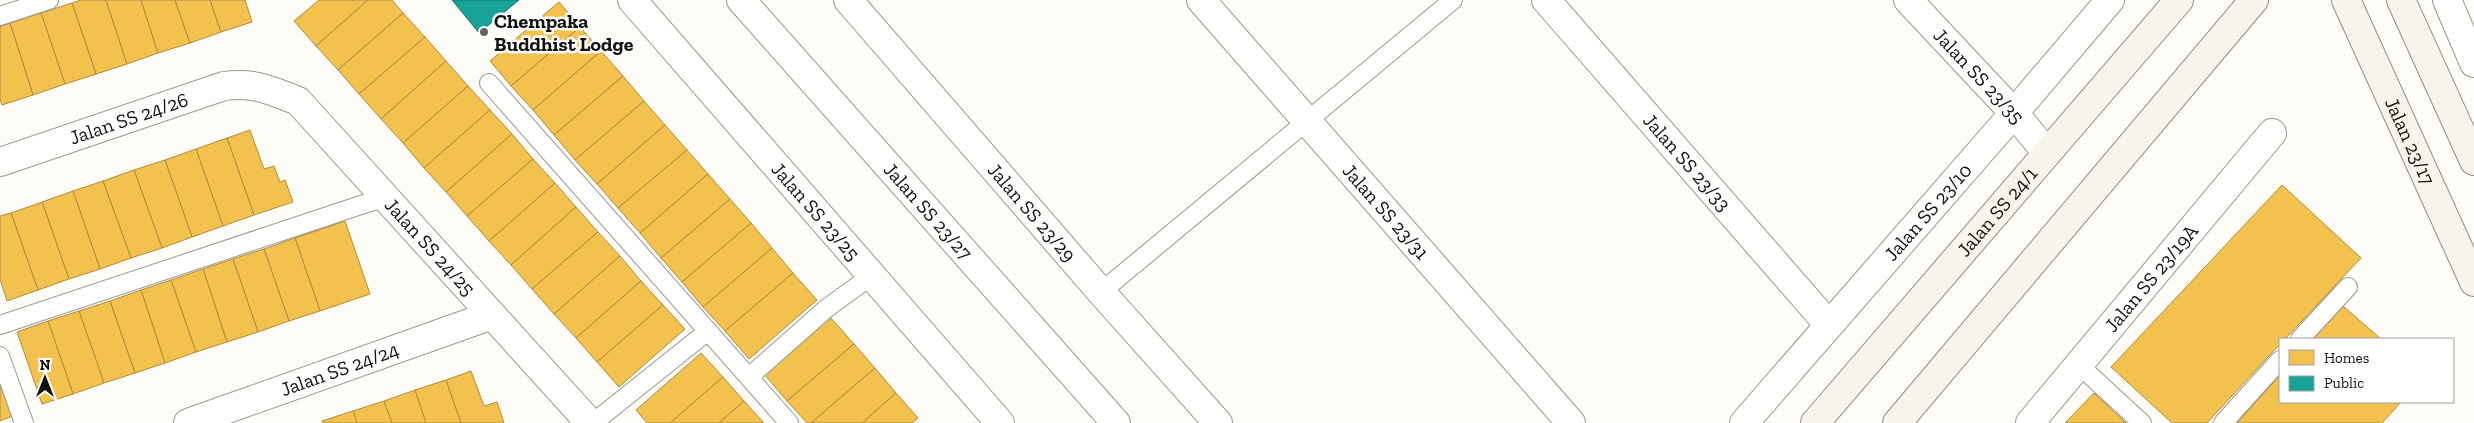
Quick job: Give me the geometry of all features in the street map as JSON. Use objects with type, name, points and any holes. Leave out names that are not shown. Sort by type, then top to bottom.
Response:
[{"type":"main road","name":"Jalan SS 24/1","points":[[1815,423],[2179,0]]},
{"type":"main road","points":[[1897,423],[2254,0]]},
{"type":"main road","name":"Jalan 23/17","points":[[2346,0],[2474,282]]},
{"type":"main road","points":[[2401,0],[2474,161]]},
{"type":"street","name":"Jalan SS 23/25","points":[[632,0],[1000,423]]},
{"type":"street","name":"Jalan SS 23/27","points":[[740,0],[1116,423]]},
{"type":"street","name":"Jalan SS 23/29","points":[[848,0],[1101,292],[1218,423]]},
{"type":"street","name":"Jalan SS 23/31","points":[[1202,0],[1571,423]]},
{"type":"street","name":"Jalan SS 23/33","points":[[1546,0],[1829,325]]},
{"type":"street","name":"Jalan SS 23/35","points":[[1908,0],[2014,114],[2047,153]]},
{"type":"street","name":"Jalan SS 23/10","points":[[1744,423],[2014,114],[2110,0]]},
{"type":"street","points":[[2447,0],[2474,63]]},
{"type":"street","name":"Jalan SS 24/26","points":[[0,162],[224,86],[242,83],[259,86]]},
{"type":"street","name":"Jalan SS 24/25","points":[[259,86],[298,101],[591,423]]},
{"type":"street","name":"Jalan SS 23/19A","points":[[2030,423],[2272,133]]},
{"type":"street","name":"Jalan SS 24/24","points":[[188,423],[492,315]]},
{"type":"lane","points":[[0,16],[49,0]]},
{"type":"lane","points":[[1101,292],[1453,0]]},
{"type":"lane","points":[[488,83],[789,423]]},
{"type":"lane","points":[[0,325],[385,197]]},
{"type":"lane","points":[[748,377],[827,308],[872,276]]},
{"type":"lane","points":[[2301,338],[2348,287]]},
{"type":"lane","points":[[591,423],[708,331]]},
{"type":"lane","points":[[0,356],[24,423]]},
{"type":"lane","points":[[2222,423],[2279,361]]},
{"type":"lane","points":[[2078,365],[2142,423]]},
{"type":"building: Homes","points":[[81,0],[106,0],[127,64],[96,74],[72,3]]},
{"type":"building: Homes","points":[[106,0],[141,0],[158,53],[127,64]]},
{"type":"building: Homes","points":[[141,0],[175,0],[190,43],[158,53]]},
{"type":"building: Homes","points":[[175,0],[210,0],[221,32],[190,43]]},
{"type":"building: Homes","points":[[210,0],[245,0],[252,22],[221,32]]},
{"type":"building: Homes","points":[[319,0],[368,0],[316,46],[294,21]]},
{"type":"building: Homes","points":[[368,0],[392,0],[403,13],[338,70],[316,46]]},
{"type":"building: Homes","points":[[559,2],[580,27],[511,86],[490,61]]},
{"type":"building: Homes","points":[[72,3],[96,74],[65,84],[41,13]]},
{"type":"building: Homes","points":[[41,13],[65,84],[33,95],[10,23]]},
{"type":"building: Homes","points":[[403,13],[425,37],[359,94],[338,70]]},
{"type":"building: Homes","points":[[10,23],[33,95],[2,105],[0,99],[0,27]]},
{"type":"building: Homes","points":[[580,27],[601,51],[533,110],[511,86]]},
{"type":"building: Homes","points":[[425,37],[446,61],[381,119],[359,94]]},
{"type":"building: Homes","points":[[601,51],[623,76],[554,135],[533,110]]},
{"type":"building: Homes","points":[[446,61],[468,86],[403,143],[381,119]]},
{"type":"building: Homes","points":[[623,76],[644,101],[575,160],[554,135]]},
{"type":"building: Homes","points":[[468,86],[490,110],[424,168],[403,143]]},
{"type":"building: Homes","points":[[644,101],[665,125],[597,184],[575,160]]},
{"type":"building: Homes","points":[[490,110],[512,134],[446,192],[424,168]]},
{"type":"building: Homes","points":[[665,125],[687,150],[618,208],[597,184]]},
{"type":"building: Homes","points":[[250,130],[264,169],[274,166],[280,182],[285,180],[293,202],[254,215],[227,138]]},
{"type":"building: Homes","points":[[512,134],[533,159],[467,216],[446,192]]},
{"type":"building: Homes","points":[[227,138],[254,215],[223,226],[196,149]]},
{"type":"building: Homes","points":[[196,149],[223,226],[192,237],[165,160]]},
{"type":"building: Homes","points":[[687,150],[708,174],[640,233],[618,208]]},
{"type":"building: Homes","points":[[533,159],[555,183],[489,241],[467,216]]},
{"type":"building: Homes","points":[[165,160],[192,237],[162,248],[134,170]]},
{"type":"building: Homes","points":[[134,170],[162,248],[131,258],[103,181]]},
{"type":"building: Homes","points":[[708,174],[730,199],[661,258],[640,233]]},
{"type":"building: Homes","points":[[103,181],[131,258],[100,269],[73,191]]},
{"type":"building: Homes","points":[[555,183],[576,207],[511,265],[489,241]]},
{"type":"building: Homes","points":[[2282,185],[2361,258],[2286,338],[2279,338],[2279,345],[2207,423],[2172,423],[2111,367]]},
{"type":"building: Homes","points":[[73,191],[100,269],[69,279],[42,202]]},
{"type":"building: Homes","points":[[730,199],[751,223],[682,282],[661,258]]},
{"type":"building: Homes","points":[[42,202],[69,279],[38,290],[11,213]]},
{"type":"building: Homes","points":[[576,207],[598,232],[532,289],[511,265]]},
{"type":"building: Homes","points":[[11,213],[38,290],[7,301],[0,279],[0,216]]},
{"type":"building: Homes","points":[[345,221],[370,294],[320,311],[295,238]]},
{"type":"building: Homes","points":[[751,223],[772,248],[703,307],[682,282]]},
{"type":"building: Homes","points":[[598,232],[620,256],[554,314],[532,289]]},
{"type":"building: Homes","points":[[295,238],[320,311],[289,321],[264,249]]},
{"type":"building: Homes","points":[[772,248],[793,273],[725,331],[703,307]]},
{"type":"building: Homes","points":[[264,249],[289,321],[258,332],[233,259]]},
{"type":"building: Homes","points":[[620,256],[641,281],[576,338],[554,314]]},
{"type":"building: Homes","points":[[233,259],[258,332],[227,342],[203,269]]},
{"type":"building: Homes","points":[[203,269],[227,342],[196,352],[171,280]]},
{"type":"building: Homes","points":[[793,273],[817,300],[749,359],[725,331]]},
{"type":"building: Homes","points":[[171,280],[196,352],[165,363],[141,290]]},
{"type":"building: Homes","points":[[641,281],[663,305],[597,362],[576,338]]},
{"type":"building: Homes","points":[[141,290],[165,363],[135,373],[110,301]]},
{"type":"building: Homes","points":[[110,301],[135,373],[104,383],[79,311]]},
{"type":"building: Homes","points":[[663,305],[685,329],[619,387],[597,362]]},
{"type":"building: Homes","points":[[2343,306],[2380,338],[2314,338]]},
{"type":"building: Homes","points":[[79,311],[104,383],[73,394],[48,321]]},
{"type":"building: Homes","points":[[830,317],[854,344],[787,401],[764,374]]},
{"type":"building: Homes","points":[[48,321],[73,394],[42,404],[17,332]]},
{"type":"building: Homes","points":[[854,344],[875,368],[811,423],[807,423],[787,401]]},
{"type":"building: Homes","points":[[701,353],[723,377],[670,423],[647,423],[636,410]]},
{"type":"building: Homes","points":[[875,368],[896,393],[862,423],[811,423]]},
{"type":"building: Homes","points":[[471,371],[484,406],[497,402],[504,423],[461,423],[446,380]]},
{"type":"building: Homes","points":[[0,376],[13,416],[0,421]]},
{"type":"building: Homes","points":[[2279,376],[2279,403],[2400,403],[2382,423],[2237,423]]},
{"type":"building: Homes","points":[[723,377],[744,401],[719,423],[670,423]]},
{"type":"building: Homes","points":[[446,380],[461,423],[426,423],[415,390]]},
{"type":"building: Homes","points":[[415,390],[426,423],[392,423],[384,401]]},
{"type":"building: Homes","points":[[896,393],[918,418],[912,423],[862,423]]},
{"type":"building: Homes","points":[[2094,393],[2126,423],[2065,423]]},
{"type":"building: Homes","points":[[384,401],[392,423],[357,423],[353,411]]},
{"type":"building: Homes","points":[[744,401],[764,423],[719,423]]},
{"type":"building: Homes","points":[[353,411],[357,423],[323,423],[322,421]]},
{"type":"building: Public","points":[[452,0],[519,0],[479,33]]},
{"type":"place","name":"Chempaka Buddhist Lodge","points":[[484,32]]}]
